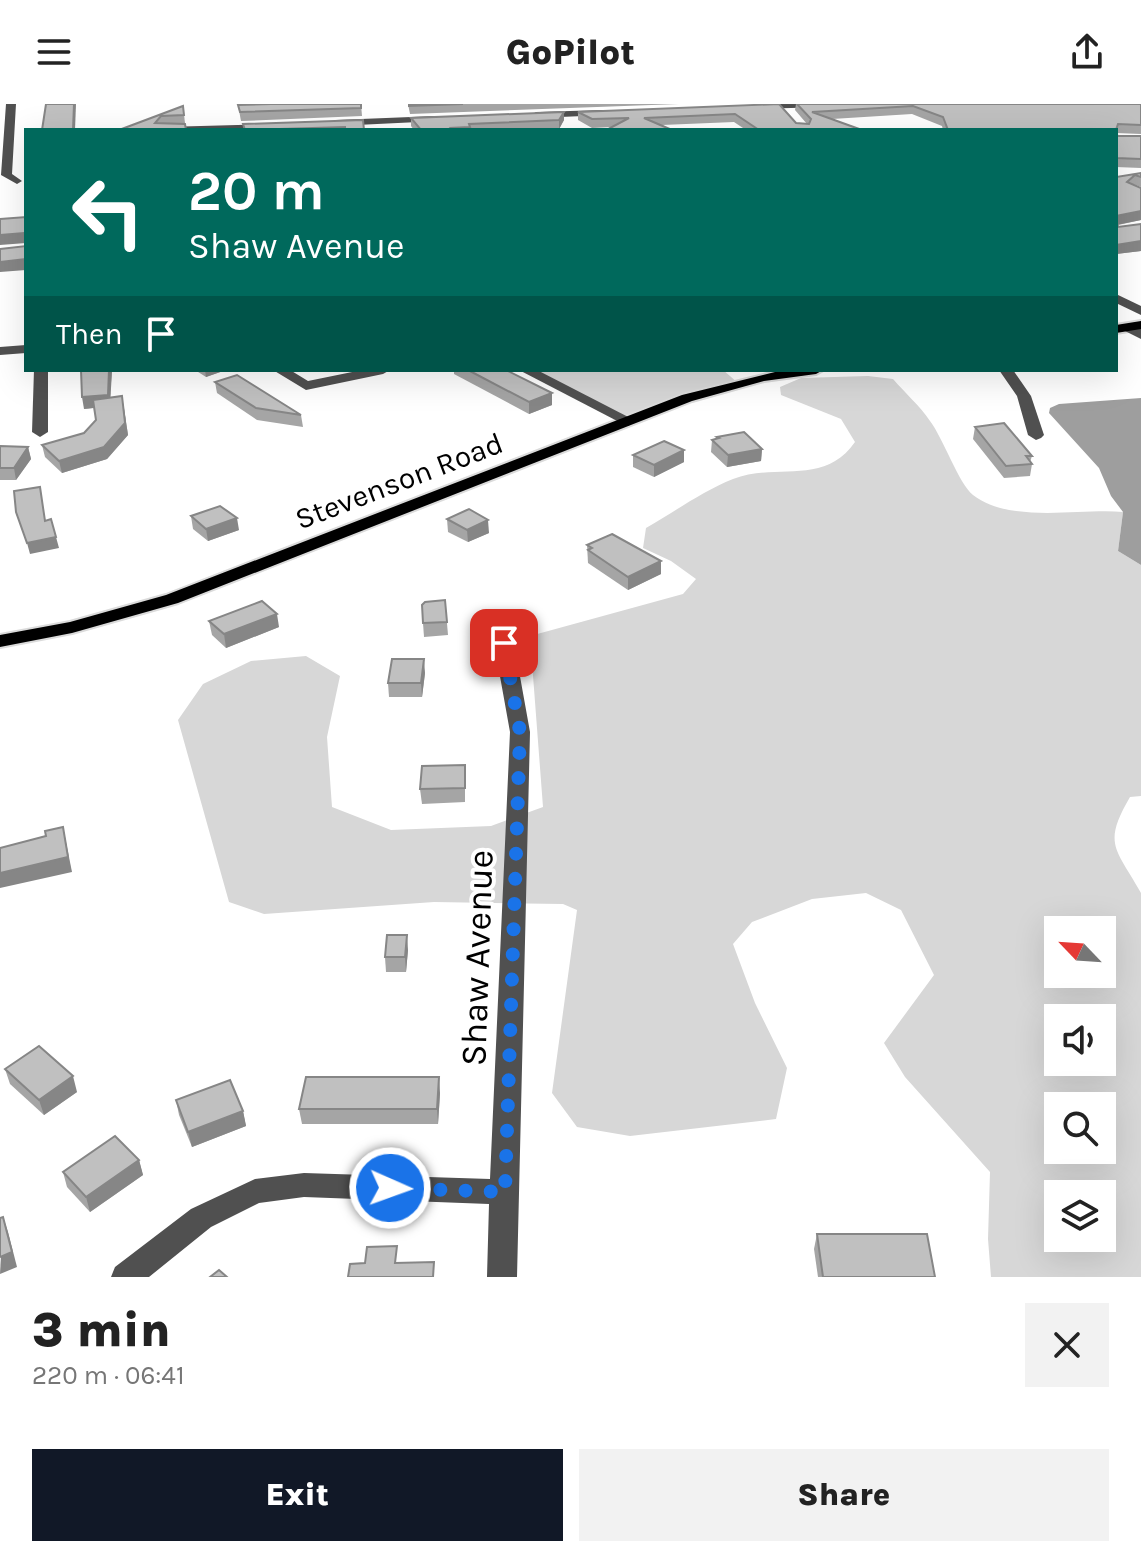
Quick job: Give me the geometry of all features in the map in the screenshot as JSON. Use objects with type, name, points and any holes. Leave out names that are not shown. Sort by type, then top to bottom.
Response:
[{"type":"main road","name":"Stevenson Road","points":[[0,641],[72,627],[172,599],[628,421],[723,387],[805,372]]},
{"type":"street","points":[[11,104],[12,140],[6,175],[17,181]]},
{"type":"street","points":[[739,108],[830,104]]},
{"type":"street","points":[[782,106],[792,118]]},
{"type":"street","points":[[519,116],[576,109],[619,112]]},
{"type":"street","points":[[322,124],[386,126],[444,119]]},
{"type":"street","points":[[235,128],[276,126]]},
{"type":"street","points":[[1118,299],[1141,311]]},
{"type":"street","points":[[1128,327],[1141,335]]},
{"type":"street","points":[[0,351],[24,349]]},
{"type":"street","points":[[40,432],[41,372]]},
{"type":"street","points":[[283,372],[306,386],[373,372]]},
{"type":"street","points":[[530,372],[628,421]]},
{"type":"street","points":[[1007,372],[1024,396],[1036,435]]},
{"type":"street","name":"Shaw Avenue","points":[[502,1277],[520,732],[504,643]]},
{"type":"street","points":[[126,1277],[201,1218],[255,1191],[304,1185],[505,1192]]},
{"type":"shaded area","points":[[530,372],[725,372],[738,383],[628,421]]},
{"type":"shaded area","points":[[868,376],[893,379],[930,421],[968,489],[988,504],[1025,512],[1123,512],[1118,551],[1141,565],[1141,796],[1130,797],[1116,826],[1115,837],[1119,856],[1141,893],[1141,1277],[991,1277],[988,1239],[990,1172],[905,1077],[884,1043],[934,975],[901,910],[866,893],[812,899],[752,922],[733,944],[755,1003],[787,1068],[776,1119],[630,1136],[577,1127],[552,1093],[577,910],[563,904],[434,902],[264,914],[229,902],[178,720],[203,684],[251,661],[306,656],[340,676],[327,737],[332,807],[391,830],[491,826],[543,807],[530,636],[683,594],[696,579],[671,561],[643,548],[646,528],[733,479],[765,472],[814,469],[843,456],[855,442],[841,419],[781,395],[780,387],[801,378]]},
{"type":"shaded area","points":[[1141,398],[1141,565],[1118,551],[1123,512],[1111,496],[1099,468],[1049,413],[1050,408],[1059,404]]},
{"type":"building","points":[[46,104],[74,104],[73,128],[42,128]]},
{"type":"building","points":[[361,104],[361,108],[240,112],[238,105]]},
{"type":"building","points":[[409,104],[463,104],[409,106]]},
{"type":"building","points":[[779,104],[796,123],[809,124],[811,119],[797,104],[1141,104],[1141,125],[1118,124],[1117,128],[947,128],[943,117],[913,106],[812,112],[856,128],[756,128],[735,114],[644,118],[667,128],[610,128],[629,118],[592,119],[578,112]]},
{"type":"building","points":[[183,106],[184,115],[161,116],[155,123],[185,124],[186,128],[124,128]]},
{"type":"building","points":[[564,112],[559,120],[469,124],[470,127],[451,128],[419,128],[411,118]]},
{"type":"building","points":[[363,120],[364,128],[244,128],[243,124]]},
{"type":"building","points":[[1118,136],[1141,136],[1141,159],[1118,158]]},
{"type":"building","points":[[1141,173],[1141,177],[1135,175],[1127,182],[1141,188],[1141,211],[1118,216],[1118,177]]},
{"type":"building","points":[[24,217],[24,233],[0,235],[0,219]]},
{"type":"building","points":[[1141,224],[1141,241],[1118,245],[1118,227]]},
{"type":"building","points":[[24,246],[24,259],[0,262],[0,249]]},
{"type":"building","points":[[81,372],[109,372],[108,395],[82,397]]},
{"type":"building","points":[[472,372],[510,372],[552,393],[529,402]]},
{"type":"building","points":[[237,375],[301,415],[256,408],[215,382]]},
{"type":"building","points":[[122,396],[125,423],[104,447],[59,461],[42,445],[84,433],[96,420],[93,400]]},
{"type":"building","points":[[1004,423],[1032,456],[1026,456],[1032,464],[1006,466],[975,427]]},
{"type":"building","points":[[744,432],[762,449],[728,455],[712,440],[717,437]]},
{"type":"building","points":[[664,441],[684,450],[654,465],[633,455]]},
{"type":"building","points":[[0,446],[28,447],[14,468],[0,468]]},
{"type":"building","points":[[40,487],[45,521],[51,519],[56,537],[27,543],[16,512],[14,491]]},
{"type":"building","points":[[220,506],[237,518],[206,529],[191,516]]},
{"type":"building","points":[[469,509],[488,520],[467,530],[447,519]]},
{"type":"building","points":[[612,534],[661,561],[628,577],[588,550],[592,548],[587,545]]},
{"type":"building","points":[[445,600],[447,622],[423,623],[422,605]]},
{"type":"building","points":[[262,601],[277,614],[224,634],[209,621]]},
{"type":"building","points":[[392,659],[424,659],[421,683],[388,683]]},
{"type":"building","points":[[465,765],[465,788],[420,789],[422,766]]},
{"type":"building","points":[[63,827],[68,857],[0,873],[0,848],[46,836],[45,831]]},
{"type":"building","points":[[387,935],[407,935],[405,957],[385,957]]},
{"type":"building","points":[[39,1046],[73,1076],[39,1100],[5,1069]]},
{"type":"building","points":[[306,1077],[439,1077],[437,1109],[299,1109]]},
{"type":"building","points":[[230,1080],[243,1111],[188,1132],[176,1100]]},
{"type":"building","points":[[115,1136],[139,1160],[86,1197],[63,1172]]},
{"type":"building","points":[[3,1217],[12,1252],[0,1257],[0,1218]]},
{"type":"building","points":[[817,1234],[927,1234],[935,1277],[823,1277]]},
{"type":"building","points":[[397,1246],[395,1263],[434,1262],[433,1277],[348,1277],[350,1264],[365,1263],[367,1247]]},
{"type":"building","points":[[219,1270],[227,1277],[210,1277]]},
{"type":"route","points":[[390,1188],[505,1192],[520,732],[504,643]]}]
